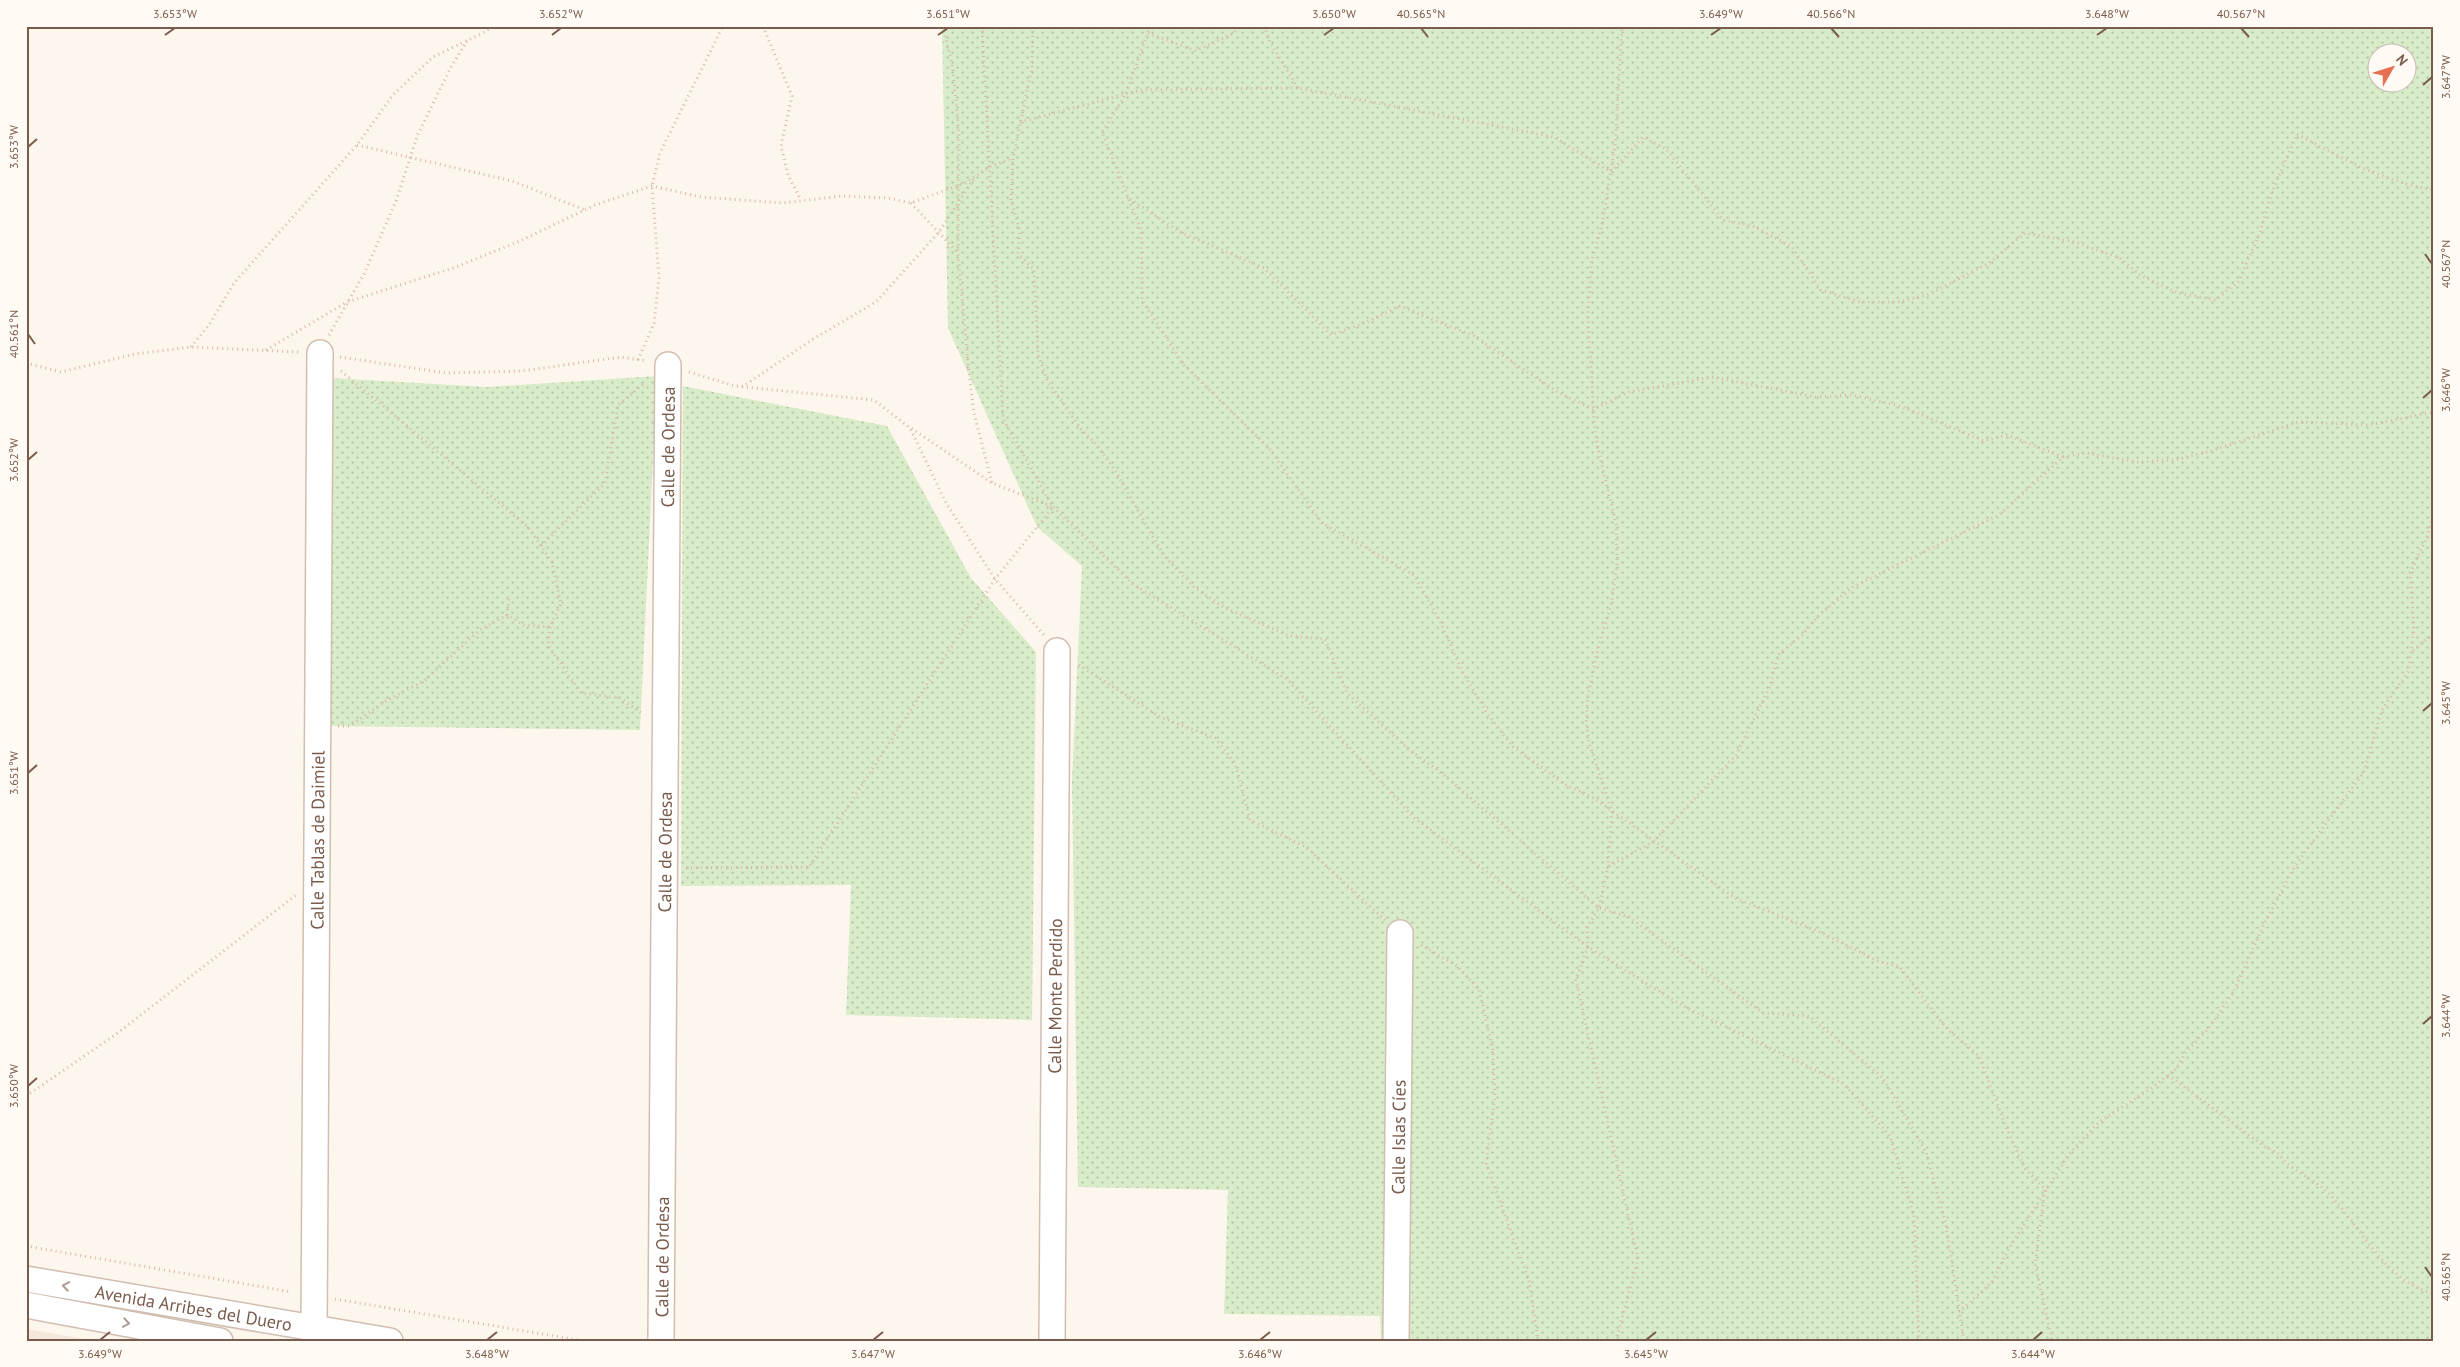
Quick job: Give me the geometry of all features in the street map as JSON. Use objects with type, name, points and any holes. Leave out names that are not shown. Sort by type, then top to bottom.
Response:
[{"type":"street","name":"Calle Tablas de Daimiel","points":[[314,1328],[320,353]]},
{"type":"street","name":"Calle de Ordesa","points":[[661,1341],[668,365]]},
{"type":"street","name":"Calle Monte Perdido","points":[[1052,1341],[1057,650]]},
{"type":"street","name":"Calle Islas Cíes","points":[[1396,1341],[1400,933]]},
{"type":"street","name":"Avenida Arribes del Duero","points":[[26,1279],[390,1341]]},
{"type":"street","name":"Avenida Arribes del Duero","points":[[26,1305],[220,1341]]},
{"type":"path","points":[[191,347],[209,325],[234,283],[357,145],[392,95],[433,57],[487,31],[492,26]]},
{"type":"path","points":[[638,360],[654,323],[660,278],[652,186],[660,153],[723,26]]},
{"type":"path","points":[[765,26],[771,48],[792,96],[781,146],[788,175],[801,200]]},
{"type":"path","points":[[943,26],[953,70],[959,134],[960,200],[958,253],[974,413],[992,483]]},
{"type":"path","points":[[982,26],[1003,419],[1052,508],[1133,584],[1288,680],[1413,817],[1588,947],[1683,1006],[1844,1084],[1890,1136],[1914,1215],[1919,1341]]},
{"type":"path","points":[[1033,26],[1032,67],[1013,158],[1011,199],[1020,232],[1018,254],[1034,269],[1038,354],[1047,380],[1081,429],[1096,444],[1116,472],[1164,556],[1194,587],[1227,609],[1290,636],[1324,639],[1348,693],[1406,747],[1445,776],[1599,908],[1629,917],[1762,1013],[1809,1016],[1883,1078],[1926,1152],[1946,1224],[1958,1312],[1964,1341]]},
{"type":"path","points":[[1150,26],[1126,94],[1102,132],[1141,230],[1142,300],[1183,364],[1269,448],[1322,524],[1414,575],[1440,620],[1462,673],[1487,713],[1512,746],[1564,784],[1594,798],[1736,898],[1820,932],[1878,961],[1900,967],[1946,1028],[1979,1056],[2004,1122],[2025,1169],[2045,1189]]},
{"type":"path","points":[[1148,33],[1196,51],[1234,33],[1239,26]]},
{"type":"path","points":[[1264,26],[1270,42],[1298,88]]},
{"type":"path","points":[[1616,1341],[1638,1259],[1576,980],[1588,947],[1587,927],[1599,908],[1608,867],[1612,811],[1589,743],[1586,722],[1588,696],[1598,648],[1611,605],[1617,564],[1616,524],[1595,435],[1588,318],[1591,263],[1602,224],[1615,146],[1622,26]]},
{"type":"path","points":[[320,353],[364,274],[396,201],[418,134],[451,67],[467,41]]},
{"type":"path","points":[[1020,122],[1141,90],[1298,88],[1554,137],[1611,172]]},
{"type":"path","points":[[1611,172],[1643,137],[1666,149],[1723,220],[1753,226],[1792,247],[1821,290],[1860,302],[1900,302],[1930,294],[1989,263],[2024,233],[2071,241],[2087,246],[2120,258],[2140,275],[2178,293],[2216,300],[2239,281],[2260,232],[2272,192],[2297,134],[2357,167],[2410,186],[2434,190]]},
{"type":"path","points":[[357,145],[512,181],[585,210]]},
{"type":"path","points":[[265,350],[347,302],[456,267],[585,210],[652,186],[701,197],[783,202],[842,196],[888,198],[911,203],[960,184],[989,166],[1013,158]]},
{"type":"path","points":[[742,387],[813,339],[876,302],[939,232],[976,175]]},
{"type":"path","points":[[1129,199],[1180,232],[1264,268],[1331,334],[1367,322],[1400,306],[1447,323],[1474,336],[1559,393],[1593,409]]},
{"type":"path","points":[[911,203],[958,253]]},
{"type":"path","points":[[26,363],[61,372],[134,354],[191,347],[320,353],[446,372],[522,371],[621,357],[668,365],[742,387],[874,400],[910,428],[992,483],[1052,508]]},
{"type":"path","points":[[320,353],[528,527],[552,562],[561,604],[550,627],[548,645],[581,693],[620,698],[665,729]]},
{"type":"path","points":[[541,546],[605,483],[618,405],[668,365]]},
{"type":"path","points":[[1593,409],[1629,392],[1712,377],[1816,397],[1853,395],[1903,407],[1984,440],[2007,435],[2063,457],[2085,453],[2138,462],[2176,460],[2211,451],[2299,422],[2369,425],[2434,412]]},
{"type":"path","points":[[910,428],[946,503],[995,579],[1057,650],[1160,717],[1215,738],[1235,763],[1250,820],[1306,847],[1400,933],[1457,966],[1479,989],[1493,1052],[1495,1096],[1486,1162],[1529,1281],[1538,1341]]},
{"type":"path","points":[[1608,867],[1653,842],[1736,754],[1769,688],[1780,654],[1802,635],[1820,614],[1854,588],[1999,515],[2063,457]]},
{"type":"path","points":[[664,868],[809,867],[995,579],[1052,508]]},
{"type":"path","points":[[1958,1312],[1992,1282],[2008,1250],[2069,1154],[2099,1122],[2150,1090],[2176,1069],[2185,1053],[2207,1030],[2232,994],[2264,924],[2295,866],[2364,772],[2382,710],[2408,672],[2414,628],[2410,573],[2428,537],[2434,512]]},
{"type":"path","points":[[507,615],[508,599]]},
{"type":"path","points":[[507,615],[524,625],[550,627]]},
{"type":"path","points":[[318,726],[350,726],[384,702],[425,680],[481,629],[507,615]]},
{"type":"path","points":[[2412,651],[2434,634]]},
{"type":"path","points":[[26,1096],[115,1035],[317,880]]},
{"type":"path","points":[[2168,1075],[2265,1147],[2280,1153],[2288,1164],[2323,1189],[2380,1258],[2405,1283],[2434,1294]]},
{"type":"path","points":[[2045,1189],[2035,1264],[2052,1341]]},
{"type":"shaded area","points":[[26,1329],[96,1341],[26,1341]]},
{"type":"green space","points":[[942,26],[2434,26],[2434,1341],[1381,1341],[1380,1316],[1224,1314],[1228,1190],[1078,1187],[1072,781],[1082,566],[1037,527],[948,328]]},
{"type":"green space","points":[[657,376],[640,730],[327,726],[332,378],[487,387]]},
{"type":"green space","points":[[683,386],[887,426],[971,578],[1036,652],[1032,1020],[846,1015],[851,885],[681,886]]}]
